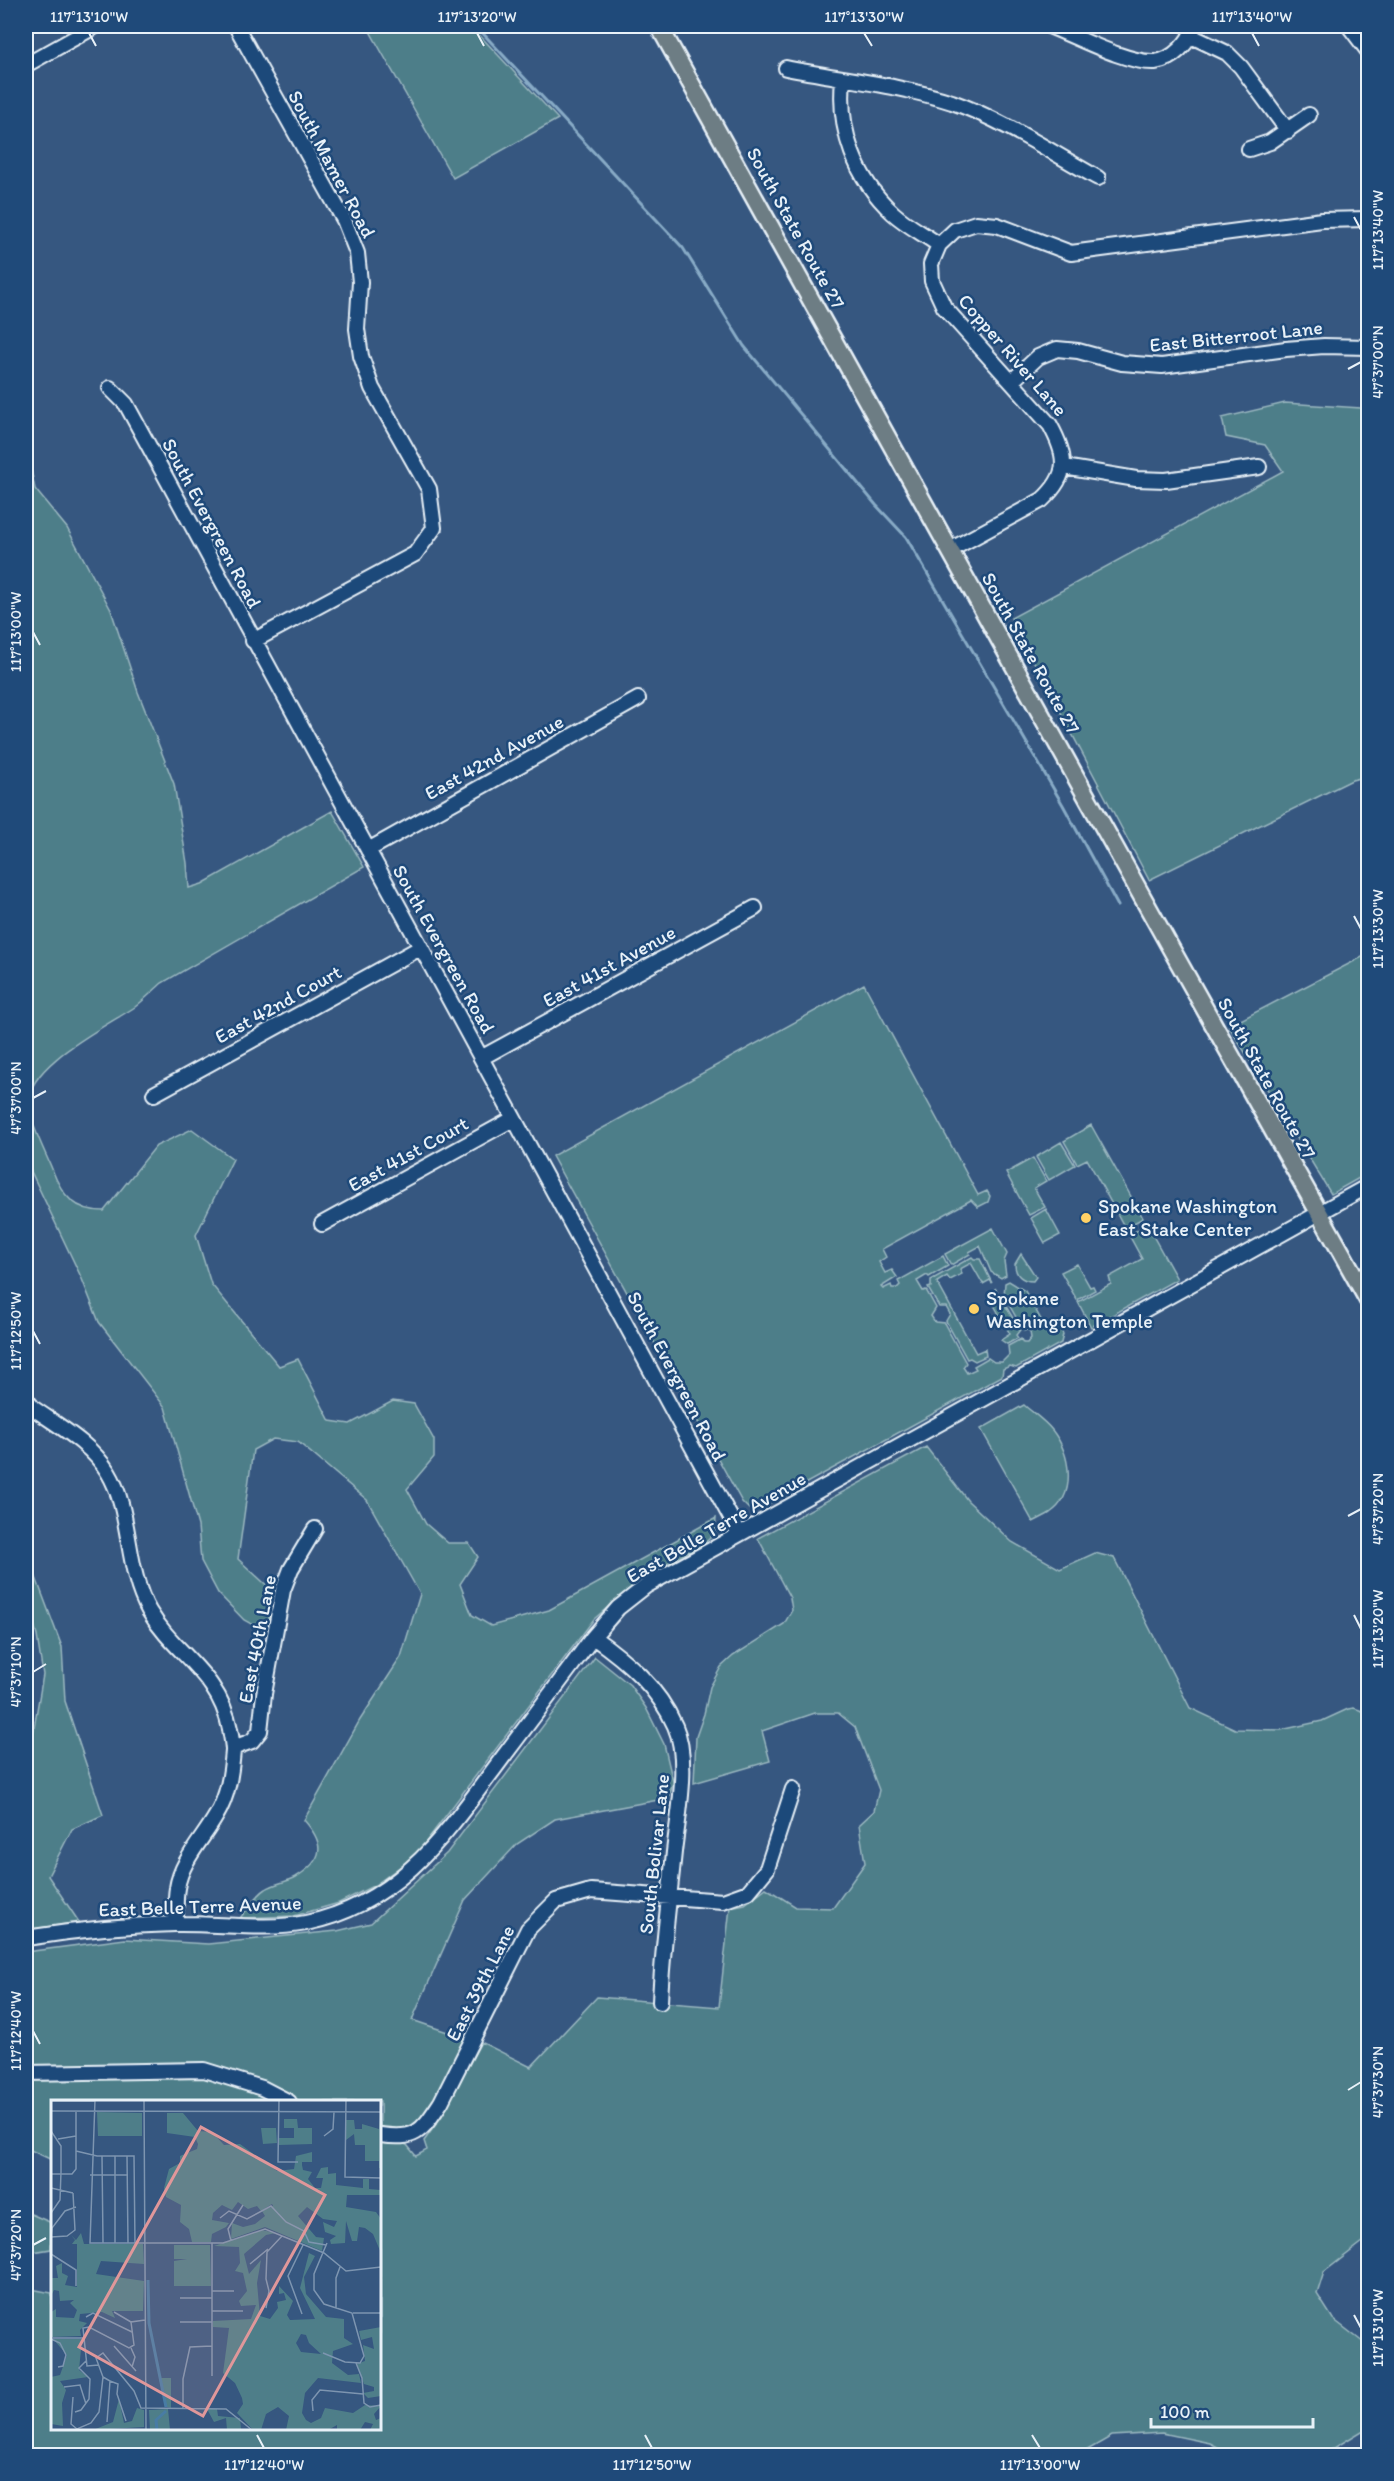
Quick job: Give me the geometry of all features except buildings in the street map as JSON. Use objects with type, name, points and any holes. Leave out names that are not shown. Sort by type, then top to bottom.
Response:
[{"type":"main road","name":"South State Route 27","points":[[659,26],[1368,1300]]},
{"type":"street","points":[[26,65],[96,26]]},
{"type":"street","name":"South Mamer Road","points":[[236,26],[344,220],[357,254],[360,282],[357,329],[361,356],[372,388],[429,489],[434,528],[415,554],[253,641]]},
{"type":"street","points":[[1048,26],[1132,59],[1156,62],[1177,52],[1193,31],[1227,53],[1241,67],[1288,131]]},
{"type":"street","points":[[1349,26],[1368,51]]},
{"type":"street","points":[[786,68],[912,92],[953,103],[990,119],[1098,178]]},
{"type":"street","points":[[843,80],[841,104],[847,142],[864,179],[893,213],[939,244],[955,230],[976,223],[997,225],[1071,253],[1322,220],[1368,219]]},
{"type":"street","points":[[1249,149],[1270,142],[1310,115]]},
{"type":"street","name":"Copper River Lane","points":[[939,244],[932,264],[932,280],[944,307],[1050,425],[1062,447],[1064,468]]},
{"type":"street","name":"East Bitterroot Lane","points":[[1012,381],[1038,357],[1057,350],[1078,351],[1122,363],[1162,366],[1305,347],[1368,347]]},
{"type":"street","name":"South Evergreen Road","points":[[110,388],[126,404],[739,1533]]},
{"type":"street","points":[[950,550],[1042,500],[1053,489],[1064,468],[1136,479],[1166,480],[1259,467]]},
{"type":"street","name":"East 42nd Avenue","points":[[368,850],[638,699]]},
{"type":"street","name":"East 41st Avenue","points":[[481,1058],[755,908]]},
{"type":"street","name":"East 42nd Court","points":[[154,1094],[420,948]]},
{"type":"street","name":"East 41st Court","points":[[322,1224],[513,1119]]},
{"type":"street","name":"East Belle Terre Avenue","points":[[26,1938],[118,1926],[176,1924],[261,1926],[306,1923],[354,1908],[399,1881],[437,1844],[593,1637],[618,1608],[646,1586],[1368,1186]]},
{"type":"street","points":[[26,1399],[33,1408],[96,1454],[116,1489],[136,1578],[149,1610],[165,1632],[206,1675],[217,1692],[228,1720],[233,1748],[230,1783],[217,1815],[191,1853],[177,1886],[176,1924]]},
{"type":"street","name":"East 40th Lane","points":[[233,1748],[252,1741],[260,1731],[264,1694],[283,1590],[291,1569],[315,1529]]},
{"type":"street","name":"South Bolivar Lane","points":[[593,1637],[619,1655],[655,1689],[676,1728],[683,1772],[660,2002]]},
{"type":"street","name":"East 39th Lane","points":[[381,2135],[398,2138],[412,2136],[428,2122],[441,2102],[528,1929],[556,1901],[591,1891],[723,1900],[748,1892],[767,1869],[793,1789]]},
{"type":"street","points":[[26,2073],[204,2070],[262,2088],[285,2100]]},
{"type":"green space","points":[[367,26],[471,26],[558,119],[453,178]]},
{"type":"green space","points":[[1285,403],[1361,408],[1368,404],[1368,776],[1352,780],[1149,880],[1011,618],[1283,471],[1265,445],[1226,437],[1222,418]]},
{"type":"green space","points":[[26,462],[31,469],[35,489],[67,528],[111,610],[138,692],[174,784],[189,888],[202,884],[332,811],[364,867],[162,983],[135,1007],[87,1036],[53,1062],[31,1090],[28,1105],[38,1137],[60,1187],[77,1205],[104,1211],[156,1146],[192,1129],[233,1159],[196,1235],[211,1284],[279,1366],[298,1359],[330,1421],[350,1424],[393,1401],[414,1404],[434,1440],[434,1457],[407,1489],[426,1524],[448,1543],[469,1543],[478,1557],[460,1584],[472,1615],[491,1626],[549,1610],[716,1518],[715,1533],[705,1543],[664,1565],[628,1590],[594,1619],[416,1855],[375,1885],[339,1903],[294,1916],[240,1918],[262,1892],[273,1885],[296,1877],[306,1870],[317,1857],[319,1851],[316,1836],[304,1820],[360,1720],[401,1657],[420,1594],[367,1500],[298,1442],[273,1439],[253,1450],[238,1559],[274,1592],[266,1632],[244,1620],[218,1593],[201,1561],[198,1526],[165,1407],[99,1322],[82,1279],[26,1161]]},
{"type":"green space","points":[[1368,954],[1368,1173],[1331,1194],[1229,1026]]},
{"type":"green space","points":[[864,984],[978,1195],[987,1191],[990,1196],[988,1202],[978,1207],[971,1200],[882,1249],[886,1257],[879,1262],[885,1273],[892,1270],[897,1277],[881,1287],[883,1289],[891,1285],[892,1288],[897,1288],[900,1285],[898,1281],[943,1256],[948,1266],[917,1281],[923,1291],[926,1290],[936,1308],[931,1316],[935,1322],[944,1323],[966,1363],[963,1367],[967,1373],[976,1369],[974,1366],[988,1358],[994,1362],[1002,1362],[1009,1355],[1008,1346],[1021,1339],[1023,1343],[1027,1343],[1031,1338],[1030,1332],[1028,1329],[1024,1331],[1004,1296],[1005,1283],[1009,1281],[1025,1291],[1048,1332],[1059,1326],[1063,1334],[1061,1343],[1016,1368],[1010,1366],[1003,1369],[1002,1376],[759,1509],[749,1509],[742,1502],[552,1156]]},
{"type":"green space","points":[[1091,1125],[1143,1218],[1125,1228],[1087,1159],[1077,1164],[1064,1141]]},
{"type":"green space","points":[[1061,1142],[1075,1165],[1049,1180],[1036,1157]]},
{"type":"green space","points":[[1033,1158],[1046,1181],[1034,1188],[1045,1207],[1029,1215],[1006,1173]]},
{"type":"green space","points":[[1046,1209],[1060,1235],[1045,1243],[1031,1218]]},
{"type":"green space","points":[[1147,1225],[1177,1279],[1091,1327],[1078,1302],[1111,1284],[1109,1277],[1142,1259],[1129,1235]]},
{"type":"green space","points":[[993,1228],[1007,1254],[1004,1261],[1006,1275],[1001,1278],[991,1272],[980,1246],[951,1265],[945,1254]]},
{"type":"green space","points":[[1021,1254],[1036,1277],[1033,1281],[1022,1279],[1016,1271],[1015,1264]]},
{"type":"green space","points":[[972,1257],[980,1259],[992,1283],[990,1280],[983,1284],[971,1263],[960,1269],[962,1274],[950,1280],[947,1276],[937,1282],[976,1353],[985,1349],[986,1356],[975,1361],[967,1359],[946,1321],[950,1314],[946,1307],[939,1307],[928,1288],[931,1287],[931,1280]]},
{"type":"green space","points":[[1077,1264],[1090,1287],[1093,1286],[1095,1290],[1077,1300],[1061,1272]]},
{"type":"green space","points":[[995,1288],[1020,1330],[1016,1335],[1018,1338],[1007,1344],[1001,1340],[1010,1334],[989,1296],[996,1292]]},
{"type":"green space","points":[[1024,1405],[1046,1423],[1058,1439],[1067,1461],[1068,1473],[1065,1495],[1059,1505],[1033,1522],[981,1429]]},
{"type":"green space","points":[[926,1447],[968,1501],[1012,1542],[1060,1569],[1095,1553],[1114,1558],[1190,1708],[1235,1729],[1281,1730],[1322,1721],[1354,1708],[1368,1713],[1368,2238],[1324,2272],[1317,2294],[1333,2319],[1368,2346],[1368,2430],[1362,2431],[1321,2456],[1233,2455],[1210,2443],[1162,2433],[1112,2436],[1077,2456],[26,2455],[26,2288],[51,2293],[51,2430],[381,2430],[381,2100],[51,2100],[51,2160],[26,2148],[26,1952],[125,1939],[208,1944],[337,1931],[371,1923],[447,1853],[595,1657],[630,1685],[646,1708],[664,1744],[673,1782],[669,1798],[555,1819],[517,1844],[465,1900],[412,2020],[468,2039],[426,2118],[399,2142],[407,2145],[416,2156],[427,2150],[424,2141],[442,2116],[481,2042],[531,2067],[597,1997],[719,2007],[730,1907],[745,1904],[766,1888],[796,1907],[833,1908],[865,1863],[859,1825],[874,1811],[879,1790],[855,1727],[838,1713],[815,1713],[762,1731],[770,1761],[694,1783],[696,1737],[710,1687],[721,1667],[733,1656],[784,1624],[792,1610],[790,1598],[758,1538]]},
{"type":"green space","points":[[26,1551],[62,1647],[65,1701],[103,1815],[72,1829],[48,1876],[79,1922],[26,1930],[26,1775],[43,1675],[37,1636],[26,1593]]},
{"type":"green space","points":[[26,2212],[51,2223],[51,2249],[26,2253]]},
{"type":"waterway","points":[[476,26],[683,248],[744,346],[876,505],[906,537],[1063,805],[1118,906]]},
{"type":"place","name":"Spokane Washington East Stake Center","points":[[1086,1218]]},
{"type":"place","name":"Spokane Washington Temple","points":[[974,1309]]}]
